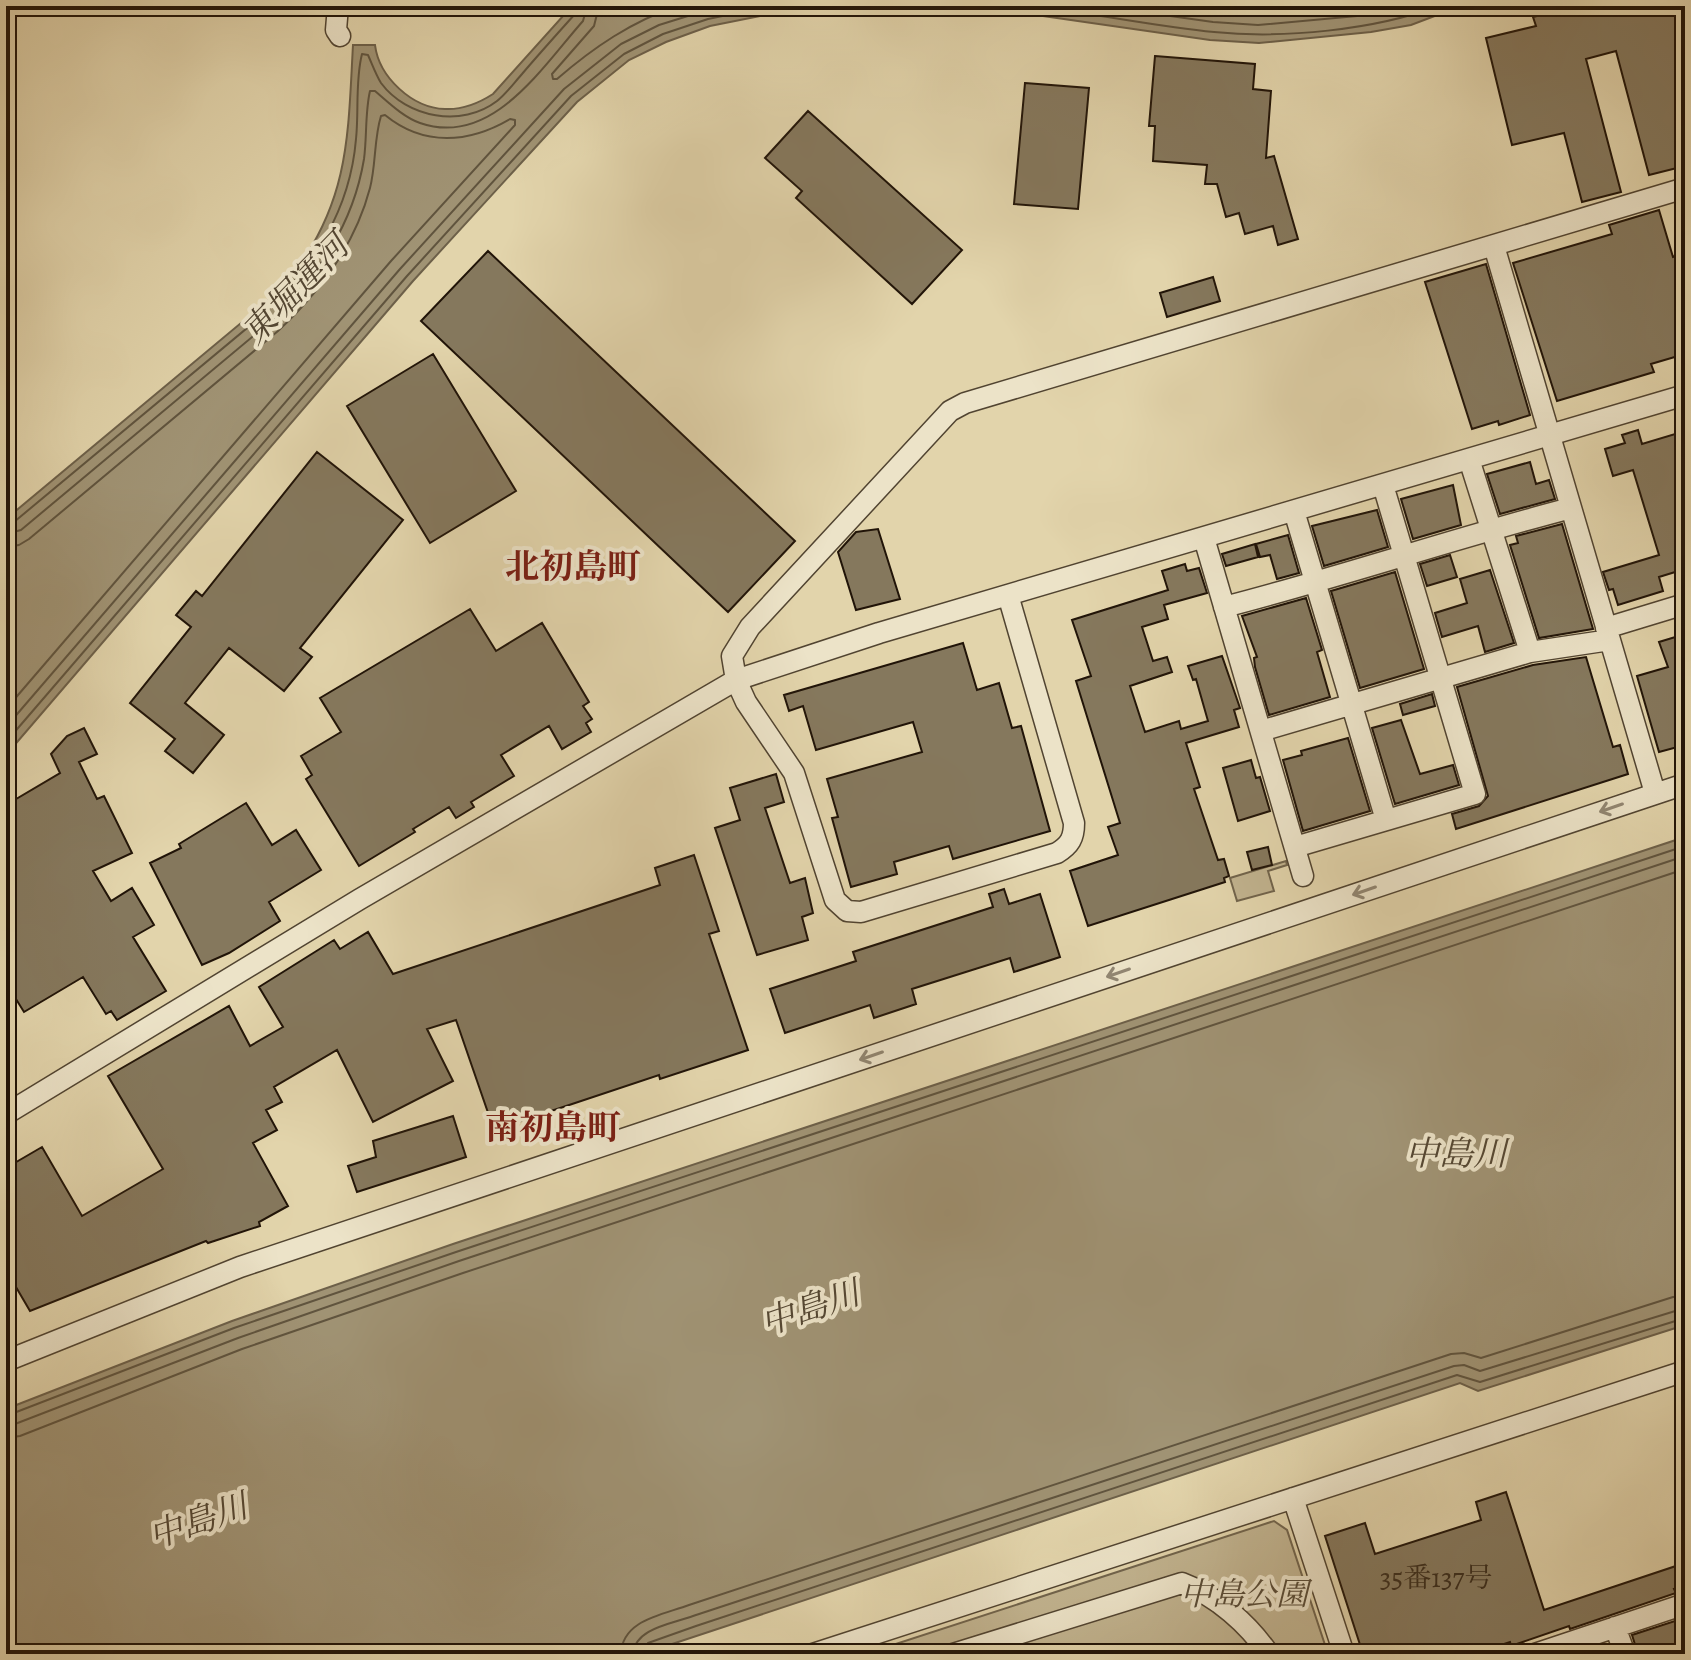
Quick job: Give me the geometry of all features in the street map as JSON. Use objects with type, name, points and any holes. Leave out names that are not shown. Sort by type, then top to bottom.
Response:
[{"type":"street","points":[[338,6],[336,30],[340,36]]},
{"type":"street","points":[[1008,595],[1074,823],[1074,835],[1068,846],[1057,853],[861,912],[847,911],[835,900],[794,773],[746,702],[736,680],[732,656],[750,627],[943,417],[958,407],[1685,188]]},
{"type":"street","points":[[1494,246],[1655,793]]},
{"type":"street","points":[[6,1114],[360,899],[736,680],[1008,595],[1685,395]]},
{"type":"street","points":[[1469,459],[1530,652]]},
{"type":"street","points":[[1295,847],[1475,794],[1383,485]]},
{"type":"street","points":[[1224,607],[1317,583],[1491,529],[1571,508]]},
{"type":"street","points":[[1294,511],[1386,820]]},
{"type":"street","points":[[1204,538],[1303,876]]},
{"type":"street","points":[[1261,731],[1440,677],[1608,634],[1685,604]]},
{"type":"street","points":[[6,1361],[240,1267],[1685,784]]},
{"type":"street","points":[[813,1654],[1685,1371]]},
{"type":"street","points":[[1293,1498],[1344,1654]]},
{"type":"street","points":[[953,1654],[1182,1583],[1201,1590],[1225,1608],[1259,1640],[1269,1654]]},
{"type":"street","points":[[1535,1654],[1685,1604]]},
{"type":"street","points":[[1615,1627],[1625,1654]]},
{"type":"green space","points":[[1286,861],[1287,865],[1268,871],[1274,891],[1237,901],[1230,878]]},
{"type":"green space","name":"中島公園","points":[[1274,1521],[1287,1530],[1328,1654],[865,1654]]},
{"type":"water","name":"東堀運河","points":[[572,6],[811,6],[710,26],[666,42],[629,60],[577,102],[413,281],[6,755],[6,519],[259,308],[294,273],[326,218],[343,164],[353,45],[375,45],[390,79],[409,97],[433,107],[458,108],[493,94]]},
{"type":"water","points":[[940,6],[1461,6],[1411,25],[1259,43],[1210,40],[1036,15]]},
{"type":"water","name":"中島川","points":[[1685,837],[1685,1325],[1478,1391],[1460,1383],[642,1654],[6,1654],[6,1409],[232,1321],[453,1244]]},
{"type":"building","points":[[1575,6],[1685,6],[1685,166],[1649,175],[1616,51],[1586,59],[1621,192],[1582,202],[1564,133],[1512,145],[1486,38],[1536,26],[1533,17]]},
{"type":"building","points":[[1155,56],[1255,64],[1253,89],[1271,91],[1266,158],[1274,156],[1298,239],[1278,245],[1273,226],[1245,234],[1239,213],[1226,217],[1217,184],[1205,184],[1207,165],[1153,161],[1155,126],[1149,126]]},
{"type":"building","points":[[1025,83],[1089,88],[1078,209],[1014,204]]},
{"type":"building","points":[[808,111],[962,250],[912,304],[796,198],[802,191],[765,158]]},
{"type":"building","points":[[1659,210],[1673,257],[1685,253],[1685,354],[1651,364],[1654,372],[1557,401],[1513,263],[1612,234],[1609,225]]},
{"type":"building","points":[[488,251],[795,541],[728,612],[421,321]]},
{"type":"building","points":[[1486,264],[1530,415],[1499,425],[1498,421],[1472,429],[1425,282]]},
{"type":"building","points":[[1213,277],[1220,301],[1167,317],[1160,293]]},
{"type":"building","points":[[433,354],[516,491],[430,543],[347,406]]},
{"type":"building","points":[[1638,430],[1642,444],[1685,431],[1685,569],[1659,577],[1663,591],[1618,605],[1603,572],[1659,555],[1633,470],[1613,476],[1605,449],[1625,443],[1622,435]]},
{"type":"building","points":[[317,452],[403,520],[300,648],[312,657],[284,691],[229,648],[185,703],[224,735],[193,773],[165,751],[175,739],[130,703],[191,627],[176,615],[196,591],[202,596]]},
{"type":"building","points":[[1530,462],[1536,484],[1549,480],[1555,499],[1500,514],[1487,474]]},
{"type":"building","points":[[1453,485],[1461,525],[1413,539],[1401,499]]},
{"type":"building","points":[[1377,510],[1388,547],[1324,566],[1312,526]]},
{"type":"building","points":[[1562,524],[1593,629],[1539,638],[1510,545],[1518,543],[1516,536]]},
{"type":"building","points":[[878,529],[900,599],[856,610],[838,552],[856,532]]},
{"type":"building","points":[[1288,535],[1299,573],[1277,579],[1270,555],[1260,557],[1256,544]]},
{"type":"building","points":[[1255,544],[1258,557],[1226,566],[1222,554]]},
{"type":"building","points":[[1450,555],[1457,577],[1427,586],[1420,564]]},
{"type":"building","points":[[1185,564],[1187,571],[1199,568],[1207,593],[1164,605],[1168,619],[1142,627],[1153,661],[1167,657],[1172,672],[1130,686],[1145,732],[1179,721],[1181,729],[1208,721],[1196,679],[1193,680],[1188,666],[1222,656],[1240,708],[1234,710],[1239,727],[1186,743],[1200,787],[1194,789],[1218,860],[1224,859],[1229,876],[1224,878],[1225,882],[1088,926],[1070,871],[1118,855],[1108,827],[1120,823],[1076,681],[1091,676],[1072,620],[1168,590],[1162,571]]},
{"type":"building","points":[[1490,570],[1514,643],[1485,652],[1478,626],[1442,637],[1435,613],[1467,603],[1460,579]]},
{"type":"building","points":[[1395,572],[1424,669],[1360,688],[1331,591]]},
{"type":"building","points":[[1306,598],[1322,650],[1317,652],[1330,697],[1269,715],[1255,667],[1254,658],[1257,657],[1242,616]]},
{"type":"building","points":[[470,609],[496,651],[542,623],[589,702],[583,706],[592,719],[586,723],[591,732],[562,749],[549,726],[501,755],[514,776],[471,802],[474,807],[456,818],[449,807],[359,866],[306,779],[312,775],[301,756],[341,732],[320,698]]},
{"type":"building","points":[[1685,634],[1685,745],[1659,752],[1637,676],[1668,667],[1659,642]]},
{"type":"building","points":[[963,643],[977,690],[999,683],[1012,728],[1021,726],[1050,831],[953,859],[949,846],[894,862],[897,874],[851,887],[832,818],[838,817],[827,779],[922,752],[913,722],[816,750],[803,706],[789,711],[784,695]]},
{"type":"building","points":[[1586,657],[1613,747],[1620,745],[1628,774],[1456,829],[1452,814],[1479,806],[1488,796],[1457,687],[1533,665]]},
{"type":"building","points":[[1432,694],[1435,706],[1403,715],[1400,704]]},
{"type":"building","points":[[1401,720],[1420,774],[1453,765],[1459,785],[1395,804],[1372,728]]},
{"type":"building","points":[[84,728],[97,754],[79,762],[97,799],[104,796],[132,853],[93,871],[111,901],[132,888],[154,925],[133,937],[166,991],[117,1020],[111,1011],[106,1014],[83,977],[24,1012],[6,983],[6,805],[60,773],[51,754],[67,736]]},
{"type":"building","points":[[1348,738],[1370,811],[1303,831],[1283,760],[1302,755],[1301,751]]},
{"type":"building","points":[[1251,760],[1256,778],[1260,777],[1270,811],[1238,821],[1223,768]]},
{"type":"building","points":[[776,774],[784,802],[765,808],[790,883],[805,878],[813,913],[802,917],[808,940],[757,955],[715,828],[740,820],[730,788]]},
{"type":"building","points":[[246,803],[272,845],[296,830],[321,870],[269,902],[280,921],[229,953],[202,965],[150,863],[181,848],[179,844]]},
{"type":"building","points":[[1268,847],[1272,865],[1252,870],[1247,852]]},
{"type":"building","points":[[694,855],[719,931],[709,934],[748,1050],[660,1079],[659,1075],[494,1130],[456,1020],[427,1029],[453,1081],[373,1122],[337,1050],[274,1087],[282,1102],[266,1110],[277,1130],[253,1143],[288,1206],[259,1222],[260,1226],[208,1243],[206,1241],[30,1311],[6,1270],[6,1168],[42,1147],[82,1216],[163,1169],[108,1076],[229,1006],[250,1046],[283,1027],[259,987],[334,940],[340,949],[368,932],[393,974],[660,885],[655,868]]},
{"type":"building","points":[[1004,889],[1009,904],[1040,894],[1060,957],[1014,972],[1010,958],[912,989],[916,1004],[874,1018],[870,1005],[785,1033],[770,989],[856,961],[853,952],[993,907],[989,894]]},
{"type":"building","points":[[453,1116],[466,1157],[357,1192],[348,1166],[376,1157],[373,1141]]},
{"type":"building","points":[[1506,1492],[1544,1610],[1685,1563],[1685,1586],[1674,1589],[1676,1593],[1511,1646],[1510,1642],[1473,1654],[1363,1654],[1325,1536],[1365,1523],[1375,1554],[1481,1520],[1476,1502]]},
{"type":"building","points":[[1684,1618],[1685,1654],[1638,1654],[1632,1635]]},
{"type":"district","name":"北初島町","points":[[573,566]]},
{"type":"district","name":"南初島町","points":[[553,1127]]}]
